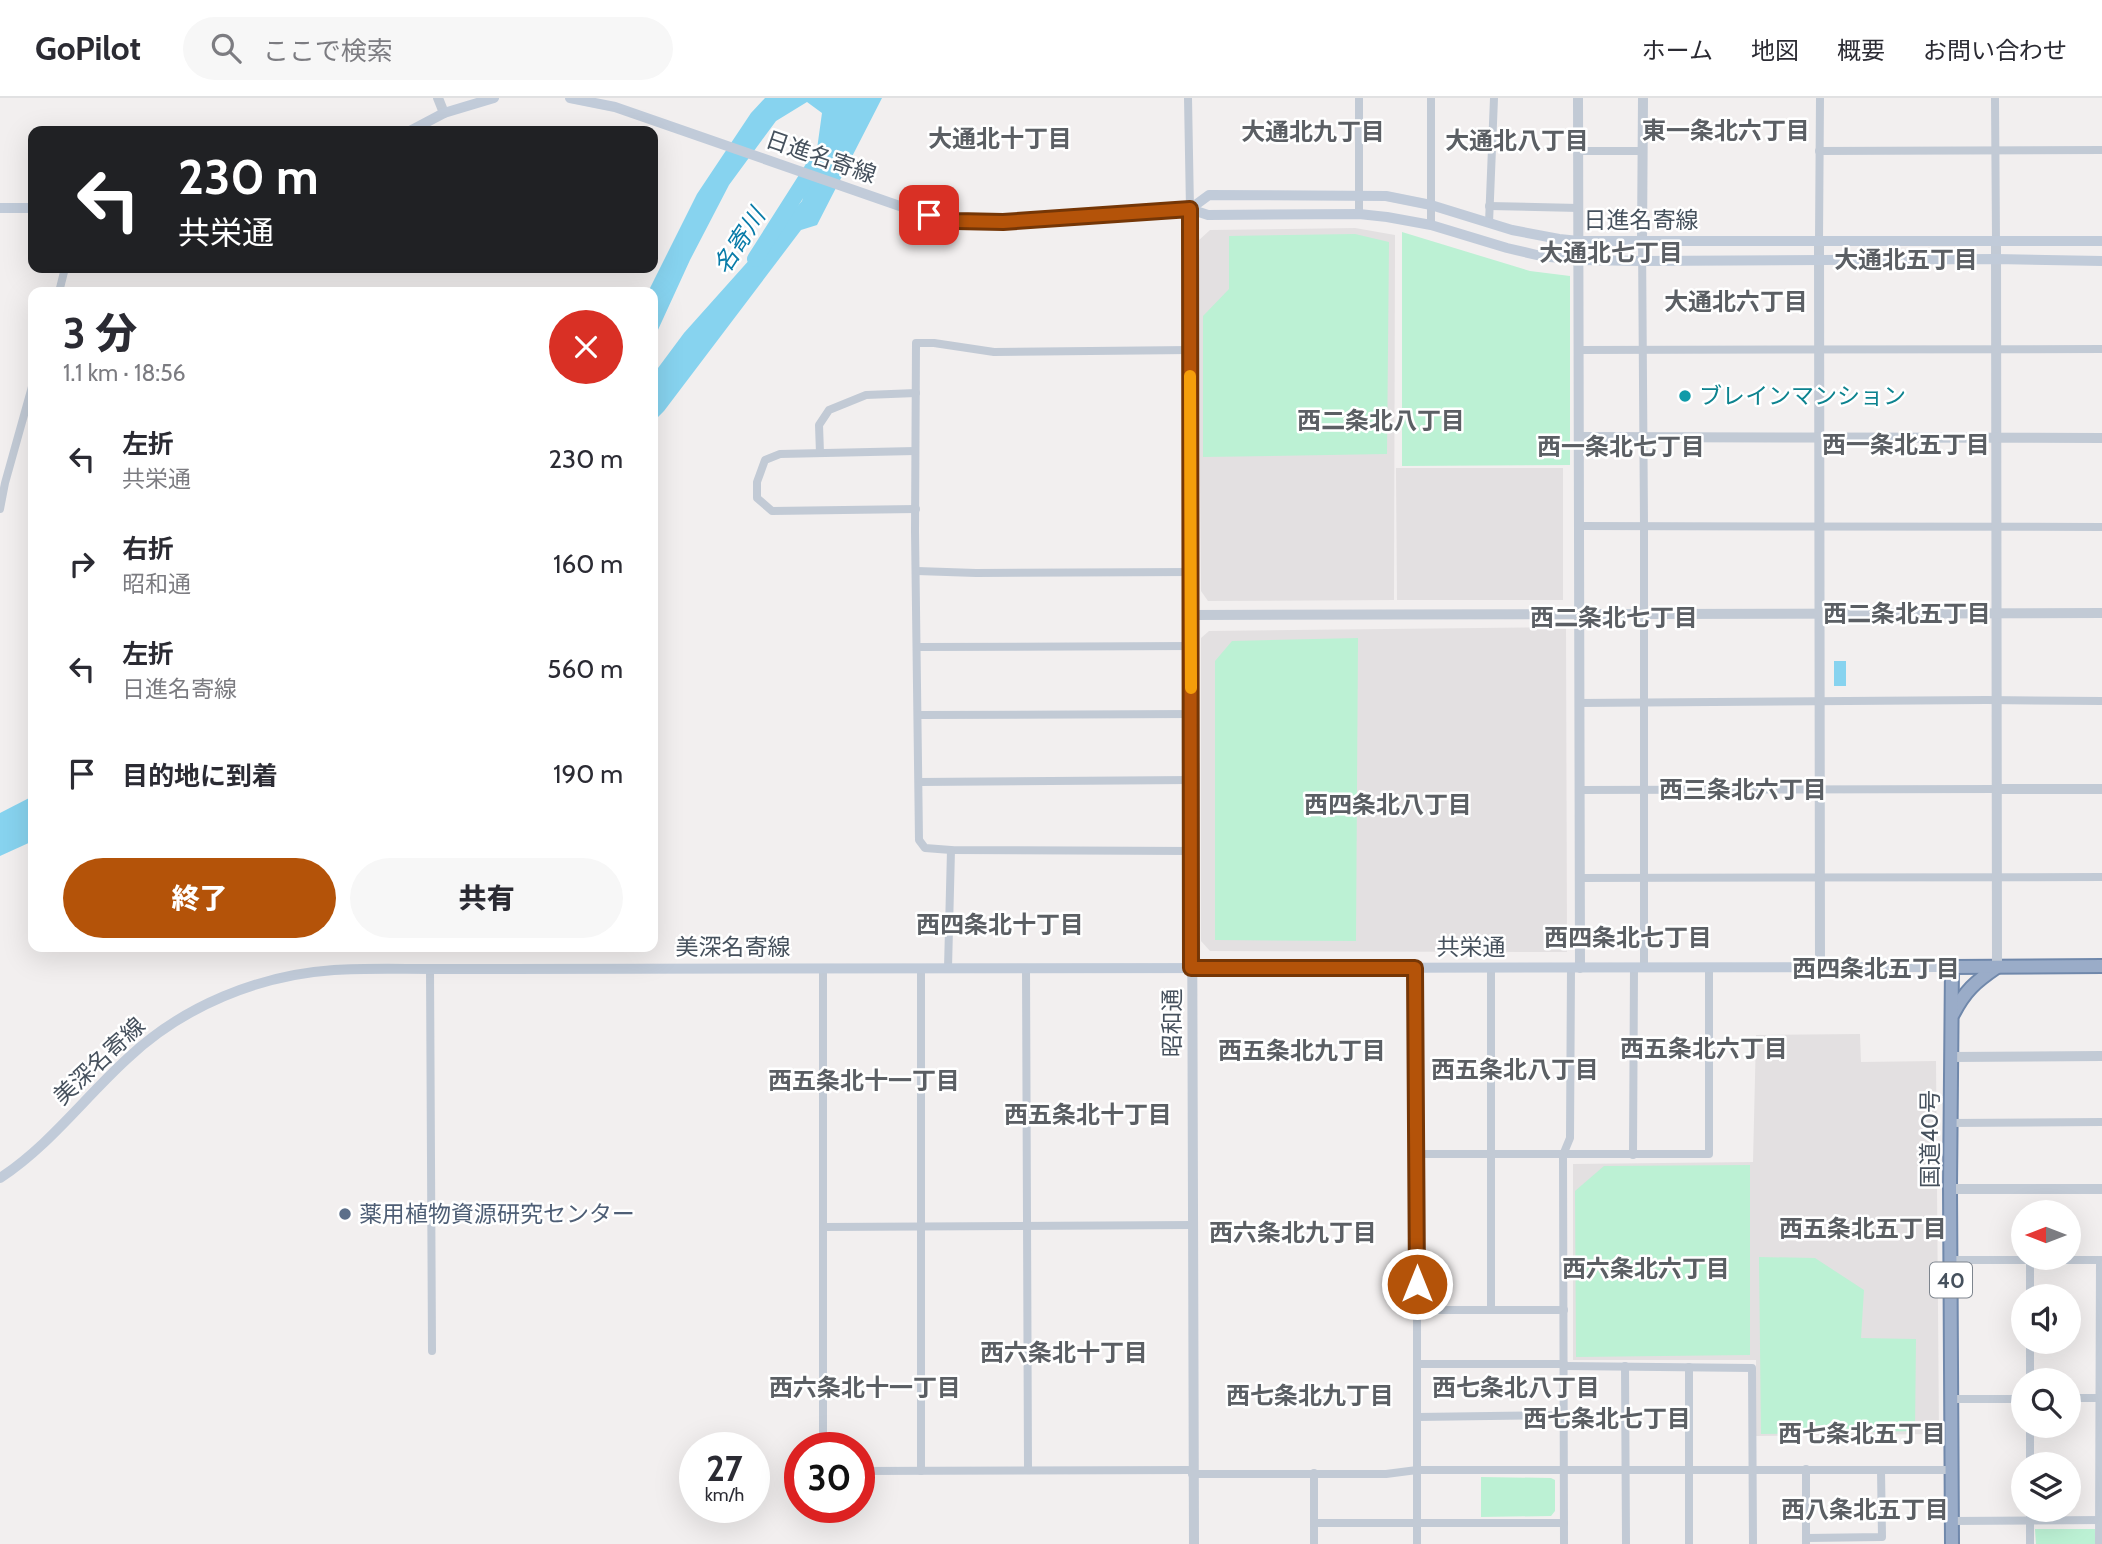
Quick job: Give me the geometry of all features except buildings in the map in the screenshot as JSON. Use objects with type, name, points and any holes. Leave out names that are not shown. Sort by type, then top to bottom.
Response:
[{"type":"highway","points":[[1952,967],[2102,966]]},
{"type":"highway","name":"国道40号","points":[[1952,967],[1952,1544]]},
{"type":"highway","points":[[1952,1017],[1962,996],[1974,982],[1997,967]]},
{"type":"main road","points":[[419,126],[444,113],[494,98]]},
{"type":"main road","name":"日進名寄線","points":[[570,98],[615,107],[914,211],[956,221],[978,222],[1190,209],[1208,215],[1359,214],[1431,225],[1507,248],[1541,256],[1578,260],[2102,261]]},
{"type":"main road","name":"日進名寄線","points":[[1190,209],[1209,195],[1386,196],[1431,205],[1512,230],[1579,241],[2102,241]]},
{"type":"main road","points":[[0,208],[28,208]]},
{"type":"main road","name":"共栄通","points":[[822,968],[1952,967]]},
{"type":"main road","name":"美深名寄線","points":[[0,1178],[30,1155],[130,1056],[168,1027],[212,1002],[254,985],[295,975],[336,970],[822,968]]},
{"type":"street","points":[[438,98],[444,113]]},
{"type":"street","points":[[1188,98],[1190,209]]},
{"type":"street","points":[[1359,98],[1359,214]]},
{"type":"street","points":[[1431,98],[1431,225]]},
{"type":"street","points":[[1489,223],[1494,98]]},
{"type":"street","points":[[1564,1544],[1563,1155],[1570,1138],[1579,878],[1578,98]]},
{"type":"street","points":[[1633,1155],[1644,877],[1643,98]]},
{"type":"street","points":[[1819,98],[1820,967]]},
{"type":"street","points":[[1995,98],[1997,967]]},
{"type":"street","points":[[1819,151],[2102,150]]},
{"type":"street","points":[[1578,151],[1643,151]]},
{"type":"street","points":[[1489,206],[1579,208]]},
{"type":"street","name":"昭和通","points":[[1190,209],[1194,1544]]},
{"type":"street","points":[[1190,350],[994,352],[916,343],[915,450],[919,840],[925,848],[951,850],[1192,851]]},
{"type":"street","points":[[1578,350],[2102,349]]},
{"type":"street","points":[[820,453],[819,425],[829,410],[866,395],[916,393]]},
{"type":"street","points":[[0,509],[28,401]]},
{"type":"street","points":[[1579,438],[2102,438]]},
{"type":"street","points":[[915,450],[780,454],[765,460],[757,482],[757,498],[772,512],[916,509]]},
{"type":"street","points":[[1578,526],[2102,527]]},
{"type":"street","points":[[917,571],[1191,572]]},
{"type":"street","points":[[1191,615],[2102,614]]},
{"type":"street","points":[[918,647],[1191,646]]},
{"type":"street","points":[[1579,703],[2102,701]]},
{"type":"street","points":[[918,715],[1191,715]]},
{"type":"street","points":[[920,782],[1191,780]]},
{"type":"street","points":[[1579,790],[2102,789]]},
{"type":"street","points":[[948,968],[951,850]]},
{"type":"street","points":[[1579,878],[2102,877]]},
{"type":"street","points":[[1417,1154],[1709,1154],[1709,967]]},
{"type":"street","points":[[822,968],[824,1432]]},
{"type":"street","points":[[921,968],[921,1471]]},
{"type":"street","points":[[1026,968],[1028,1470]]},
{"type":"street","points":[[1415,968],[1417,1544]]},
{"type":"street","points":[[1491,968],[1491,1310]]},
{"type":"street","points":[[430,969],[432,1351]]},
{"type":"street","points":[[1951,1057],[2102,1056]]},
{"type":"street","points":[[1950,1123],[2102,1122]]},
{"type":"street","points":[[1950,1189],[2102,1189]]},
{"type":"street","points":[[823,1227],[1192,1225]]},
{"type":"street","points":[[1951,1260],[2011,1260]]},
{"type":"street","points":[[2081,1261],[2101,1261],[2099,1544]]},
{"type":"street","points":[[1417,1310],[1564,1310]]},
{"type":"street","points":[[1417,1364],[1752,1368],[1753,1544]]},
{"type":"street","points":[[1625,1366],[1626,1544]]},
{"type":"street","points":[[1689,1367],[1689,1544]]},
{"type":"street","points":[[2081,1398],[2100,1398]]},
{"type":"street","points":[[1951,1399],[2011,1399]]},
{"type":"street","points":[[1417,1417],[1564,1415]]},
{"type":"street","points":[[1806,1469],[1807,1541],[1882,1537],[1881,1470]]},
{"type":"street","points":[[875,1471],[1386,1474],[1417,1470],[1951,1470]]},
{"type":"street","points":[[1314,1473],[1314,1544]]},
{"type":"street","points":[[2081,1520],[2101,1520]]},
{"type":"street","points":[[1952,1521],[2011,1521]]},
{"type":"street","points":[[2030,1522],[2030,1544]]},
{"type":"street","points":[[1314,1524],[1564,1523]]},
{"type":"shaded area","points":[[1355,228],[1395,235],[1394,600],[1208,601],[1201,591],[1198,241],[1210,230]]},
{"type":"shaded area","points":[[1396,468],[1563,468],[1563,600],[1397,600]]},
{"type":"shaded area","points":[[1566,627],[1567,952],[1210,951],[1201,941],[1201,638],[1209,631]]},
{"type":"shaded area","points":[[1860,1034],[1861,1062],[1936,1061],[1939,1434],[1756,1436],[1756,1360],[1573,1360],[1573,1164],[1753,1162],[1756,1035]]},
{"type":"green space","points":[[1402,232],[1530,271],[1570,276],[1570,465],[1402,466]]},
{"type":"green space","points":[[1355,234],[1389,242],[1387,454],[1203,457],[1203,316],[1229,289],[1229,236]]},
{"type":"green space","points":[[1358,638],[1356,941],[1215,940],[1215,661],[1232,641]]},
{"type":"green space","points":[[1750,1165],[1750,1355],[1576,1357],[1575,1191],[1604,1166]]},
{"type":"green space","points":[[1759,1257],[1815,1258],[1864,1290],[1861,1338],[1916,1339],[1915,1431],[1761,1434]]},
{"type":"green space","points":[[1481,1477],[1551,1478],[1555,1480],[1555,1511],[1551,1516],[1481,1517]]},
{"type":"green space","points":[[2035,1529],[2095,1529],[2095,1544],[2036,1544]]},
{"type":"water","points":[[765,98],[882,98],[817,225],[801,230],[658,417],[658,368],[684,333],[802,201],[817,149],[822,113],[807,102],[776,121],[729,185],[658,330],[658,287],[650,287],[697,194],[751,113]]},
{"type":"water","points":[[1834,661],[1846,661],[1846,686],[1834,686]]},
{"type":"water","points":[[28,799],[28,843],[0,856],[0,813]]},
{"type":"waterway","name":"名寄川","points":[[755,259],[816,163]]},
{"type":"slow traffic","points":[[1190,376],[1191,688]]},
{"type":"place","name":"ブレインマンション","points":[[1685,396]]},
{"type":"place","name":"薬用植物資源研究センター","points":[[345,1214]]},
{"type":"district","name":"東一条北六丁目","points":[[1726,130]]},
{"type":"district","name":"大通北九丁目","points":[[1313,131]]},
{"type":"district","name":"大通北十丁目","points":[[1000,138]]},
{"type":"district","name":"大通北八丁目","points":[[1517,140]]},
{"type":"district","name":"大通北七丁目","points":[[1611,252]]},
{"type":"district","name":"大通北五丁目","points":[[1906,259]]},
{"type":"district","name":"大通北六丁目","points":[[1736,301]]},
{"type":"district","name":"西二条北八丁目","points":[[1381,420]]},
{"type":"district","name":"西一条北五丁目","points":[[1906,444]]},
{"type":"district","name":"西一条北七丁目","points":[[1621,446]]},
{"type":"district","name":"西二条北五丁目","points":[[1907,613]]},
{"type":"district","name":"西二条北七丁目","points":[[1614,617]]},
{"type":"district","name":"西三条北六丁目","points":[[1743,789]]},
{"type":"district","name":"西四条北八丁目","points":[[1388,804]]},
{"type":"district","name":"西四条北十丁目","points":[[1000,924]]},
{"type":"district","name":"西四条北七丁目","points":[[1628,937]]},
{"type":"district","name":"西四条北五丁目","points":[[1876,968]]},
{"type":"district","name":"西五条北六丁目","points":[[1704,1048]]},
{"type":"district","name":"西五条北九丁目","points":[[1302,1050]]},
{"type":"district","name":"西五条北八丁目","points":[[1515,1069]]},
{"type":"district","name":"西五条北十一丁目","points":[[864,1080]]},
{"type":"district","name":"西五条北十丁目","points":[[1088,1114]]},
{"type":"district","name":"西五条北五丁目","points":[[1863,1228]]},
{"type":"district","name":"西六条北九丁目","points":[[1293,1232]]},
{"type":"district","name":"西六条北六丁目","points":[[1646,1268]]},
{"type":"district","name":"西六条北十丁目","points":[[1064,1352]]},
{"type":"district","name":"西六条北十一丁目","points":[[865,1387]]},
{"type":"district","name":"西七条北八丁目","points":[[1516,1387]]},
{"type":"district","name":"西七条北九丁目","points":[[1310,1395]]},
{"type":"district","name":"西七条北七丁目","points":[[1607,1418]]},
{"type":"district","name":"西七条北五丁目","points":[[1862,1433]]},
{"type":"district","name":"西八条北五丁目","points":[[1865,1509]]},
{"type":"route","points":[[929,215],[956,221],[1003,222],[1190,209],[1191,968],[1415,968],[1417,1284]]}]
